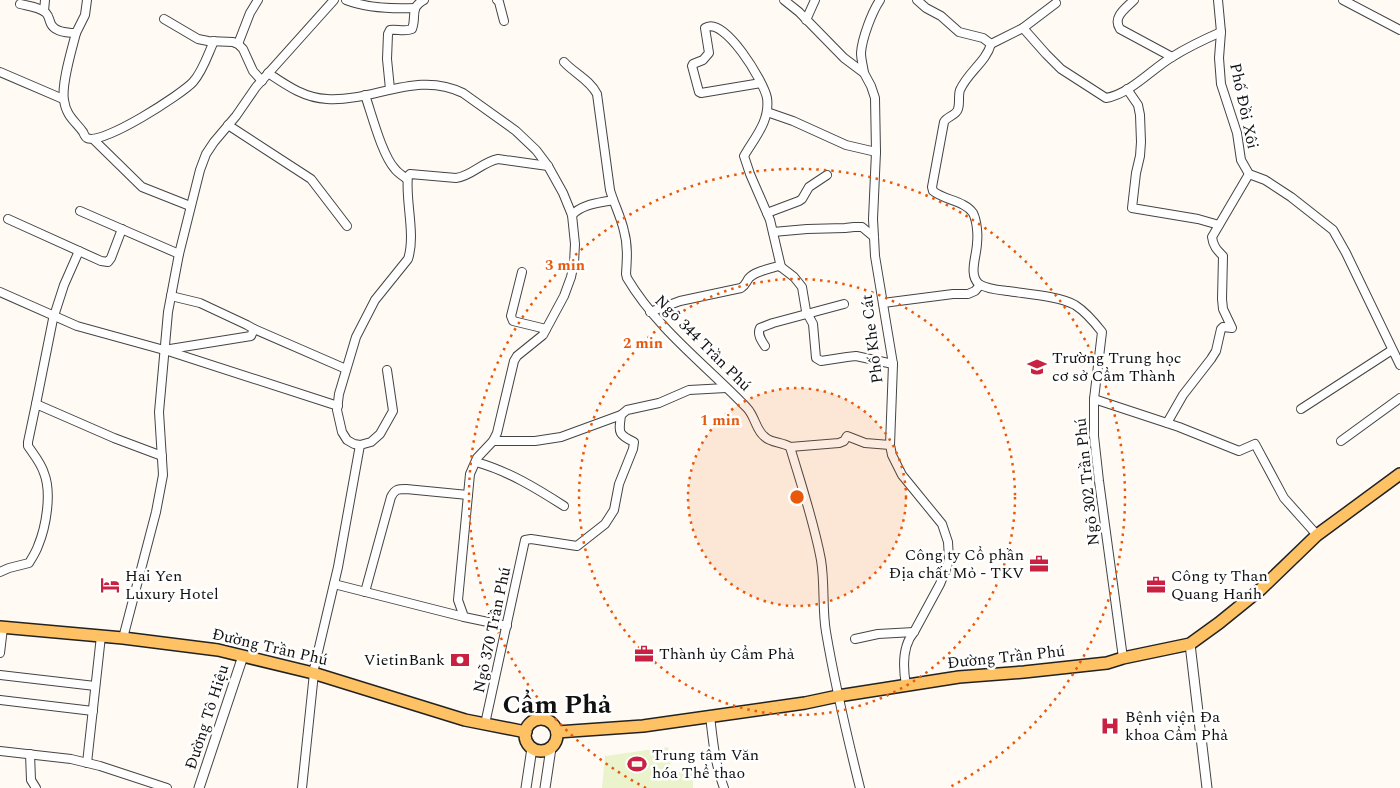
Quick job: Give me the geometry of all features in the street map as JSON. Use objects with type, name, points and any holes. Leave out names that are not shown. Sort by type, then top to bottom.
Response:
[{"type":"main road","name":"Đường Trần Phú","points":[[557,732],[643,726],[805,703],[960,677],[1107,663],[1122,658],[1190,644],[1261,589],[1317,535],[1400,474]]},
{"type":"main road","name":"Đường Trần Phú","points":[[2,628],[123,638],[218,650],[330,677],[465,720],[526,732]]},
{"type":"main road","points":[[544,720],[550,722],[557,732],[557,739],[551,748],[542,751],[532,748],[526,739],[529,725],[534,722],[544,720]]},
{"type":"street","points":[[44,11],[45,0]]},
{"type":"street","points":[[87,0],[84,15],[76,33],[63,99],[72,121],[142,187],[190,206]]},
{"type":"street","points":[[238,44],[250,13],[258,0]]},
{"type":"street","points":[[123,638],[156,512],[163,475],[159,412],[164,350],[179,254],[200,170],[206,154],[262,80],[334,0]]},
{"type":"street","points":[[346,0],[388,8],[415,8]]},
{"type":"street","points":[[390,89],[387,59],[388,34],[390,30],[412,29],[415,8],[417,4],[424,0]]},
{"type":"street","points":[[497,0],[504,21]]},
{"type":"street","name":"Phố Khe Cát","points":[[784,0],[791,4],[844,58],[864,73],[875,98],[876,152],[873,219],[875,256],[892,364],[890,445],[892,455],[902,475],[942,524],[948,542],[949,559],[940,584],[910,637],[904,660],[906,685]]},
{"type":"street","points":[[806,20],[815,0]]},
{"type":"street","points":[[864,73],[861,52],[871,19],[880,0]]},
{"type":"street","points":[[917,0],[926,8],[941,16],[959,32],[983,38],[991,44]]},
{"type":"street","points":[[1134,0],[1118,17],[1117,25],[1120,29],[1172,57]]},
{"type":"street","name":"Phố Đồi Xôi","points":[[1218,0],[1222,32],[1219,58],[1221,84],[1237,133],[1241,160],[1249,174],[1265,180],[1291,197],[1333,230],[1400,365]]},
{"type":"street","points":[[1343,0],[1400,30]]},
{"type":"street","points":[[883,304],[953,294],[968,294],[975,291],[980,285],[975,279],[974,271],[977,244],[976,223],[973,214],[966,207],[933,192],[932,187],[944,122],[946,118],[954,114],[958,109],[961,89],[986,56],[991,44],[1024,28],[1056,3]]},
{"type":"street","points":[[20,4],[44,11],[53,28],[68,33],[76,33]]},
{"type":"street","points":[[164,19],[198,39],[238,44],[243,49],[253,71],[262,80]]},
{"type":"street","points":[[761,83],[700,93],[692,66],[703,60],[709,53],[705,28],[712,26],[735,42],[755,71],[761,83],[767,99],[765,123],[744,156],[770,220],[781,267]]},
{"type":"street","points":[[1024,28],[1061,69],[1106,98],[1113,97],[1127,89],[1172,57],[1222,32]]},
{"type":"street","points":[[87,136],[108,136],[126,127],[188,86],[199,73],[214,41]]},
{"type":"street","points":[[844,58],[855,56],[861,52]]},
{"type":"street","name":"Ngõ 344 Trần Phú","points":[[564,62],[594,87],[597,94],[613,200],[624,228],[627,245],[627,278],[650,312],[664,328],[751,412],[762,436],[767,440],[790,447]]},
{"type":"street","points":[[0,72],[63,99]]},
{"type":"street","points":[[268,73],[292,89],[325,99],[344,99],[407,85],[439,85],[463,92],[516,131],[536,150],[548,166],[563,193],[572,215],[575,244],[574,263],[564,296],[540,338],[517,356],[514,361],[497,433],[493,441],[478,458],[470,474],[458,600],[464,617]]},
{"type":"street","points":[[1127,89],[1138,105],[1142,142],[1132,208],[1219,225]]},
{"type":"street","points":[[365,95],[389,161],[395,169],[407,178],[410,253],[403,265],[375,300],[356,337],[346,369],[337,410],[342,432],[347,440],[354,444],[360,446],[372,442],[380,434],[393,411],[387,370]]},
{"type":"street","points":[[767,112],[793,121],[846,145],[876,152]]},
{"type":"street","points":[[228,125],[310,179],[347,226]]},
{"type":"street","points":[[407,178],[410,174],[463,177],[491,160],[498,159],[548,166]]},
{"type":"street","points":[[1167,423],[1183,394],[1211,360],[1216,350],[1221,329],[1223,327],[1232,328],[1222,299],[1223,256],[1213,243],[1212,237],[1249,174]]},
{"type":"street","points":[[767,213],[799,202],[809,187],[827,175]]},
{"type":"street","points":[[572,215],[577,210],[588,205],[613,200]]},
{"type":"street","points":[[80,211],[179,254]]},
{"type":"street","points":[[8,219],[101,262],[108,262],[111,258],[122,229]]},
{"type":"street","points":[[772,232],[862,227],[874,237]]},
{"type":"street","points":[[0,572],[29,563],[38,548],[45,528],[48,492],[46,479],[44,472],[28,446],[28,442],[54,317],[64,285],[79,251]]},
{"type":"street","points":[[650,312],[680,301],[741,288],[755,274],[778,266],[794,277],[802,287],[804,306],[813,324],[816,358],[818,360],[856,356],[892,364]]},
{"type":"street","points":[[522,272],[511,316],[512,319],[546,329]]},
{"type":"street","name":"Ngõ 302 Trần Phú","points":[[980,285],[993,289],[1063,300],[1076,306],[1102,332],[1094,398],[1094,436],[1122,658]]},
{"type":"street","points":[[0,292],[77,326],[136,344],[164,350],[338,406]]},
{"type":"street","points":[[171,296],[200,303],[346,369]]},
{"type":"street","points":[[765,346],[761,340],[760,328],[844,304]]},
{"type":"street","points":[[164,350],[251,336],[254,329]]},
{"type":"street","points":[[1302,409],[1392,350]]},
{"type":"street","points":[[493,441],[535,441],[560,437],[621,415],[627,410],[659,403],[689,390],[726,388]]},
{"type":"street","points":[[1094,398],[1167,423],[1239,451],[1255,444],[1284,498],[1317,535]]},
{"type":"street","points":[[1341,441],[1400,398]]},
{"type":"street","points":[[36,404],[114,438],[162,456]]},
{"type":"street","name":"Ngõ 370 Trần Phú","points":[[485,724],[525,541],[530,539],[577,546],[605,524],[614,510],[619,484],[634,445],[634,442],[622,436],[620,432],[621,415]]},
{"type":"street","points":[[860,788],[838,696],[826,629],[820,560],[808,504],[790,447],[839,443],[844,441],[847,436],[864,443],[890,445]]},
{"type":"street","points":[[302,788],[314,673],[334,584],[360,446]]},
{"type":"street","points":[[476,462],[515,477],[564,506]]},
{"type":"street","points":[[365,592],[391,497],[396,490],[406,489],[468,496]]},
{"type":"street","points":[[334,584],[507,626]]},
{"type":"street","points":[[0,653],[2,628]]},
{"type":"street","points":[[855,639],[878,634],[914,632]]},
{"type":"street","points":[[87,763],[101,636]]},
{"type":"street","points":[[1190,644],[1207,788]]},
{"type":"street","name":"Đường Tô Hiệu","points":[[199,788],[243,656]]},
{"type":"street","points":[[0,675],[96,686]]},
{"type":"street","points":[[0,700],[93,711]]},
{"type":"street","points":[[710,716],[715,756],[724,788]]},
{"type":"street","points":[[526,788],[532,748]]},
{"type":"street","points":[[545,788],[551,748]]},
{"type":"street","points":[[0,751],[71,759],[100,766],[167,788]]},
{"type":"street","points":[[30,754],[31,780],[36,788]]},
{"type":"green space","name":"Trung tâm Văn hóa Thể thao","points":[[668,747],[672,772],[693,772],[693,788],[602,788],[605,756]]},
{"type":"place","name":"Trường Trung học cơ sở Cẩm Thành","points":[[1037,367]]},
{"type":"place","name":"Công ty Cổ phần Địa chất Mỏ - TKV","points":[[1039,564]]},
{"type":"place","name":"Hai Yen Luxury Hotel","points":[[110,585]]},
{"type":"place","name":"Công ty Than Quang Hanh","points":[[1156,585]]},
{"type":"place","name":"Thành ủy Cẩm Phả","points":[[644,654]]},
{"type":"place","name":"VietinBank","points":[[460,660]]},
{"type":"place","name":"Bệnh viện Đa khoa Cẩm Phả","points":[[1110,726]]},
{"type":"place","name":"Trung tâm Văn hóa Thể thao","points":[[637,764]]},
{"type":"district","name":"Cẩm Phả","points":[[557,705]]}]
